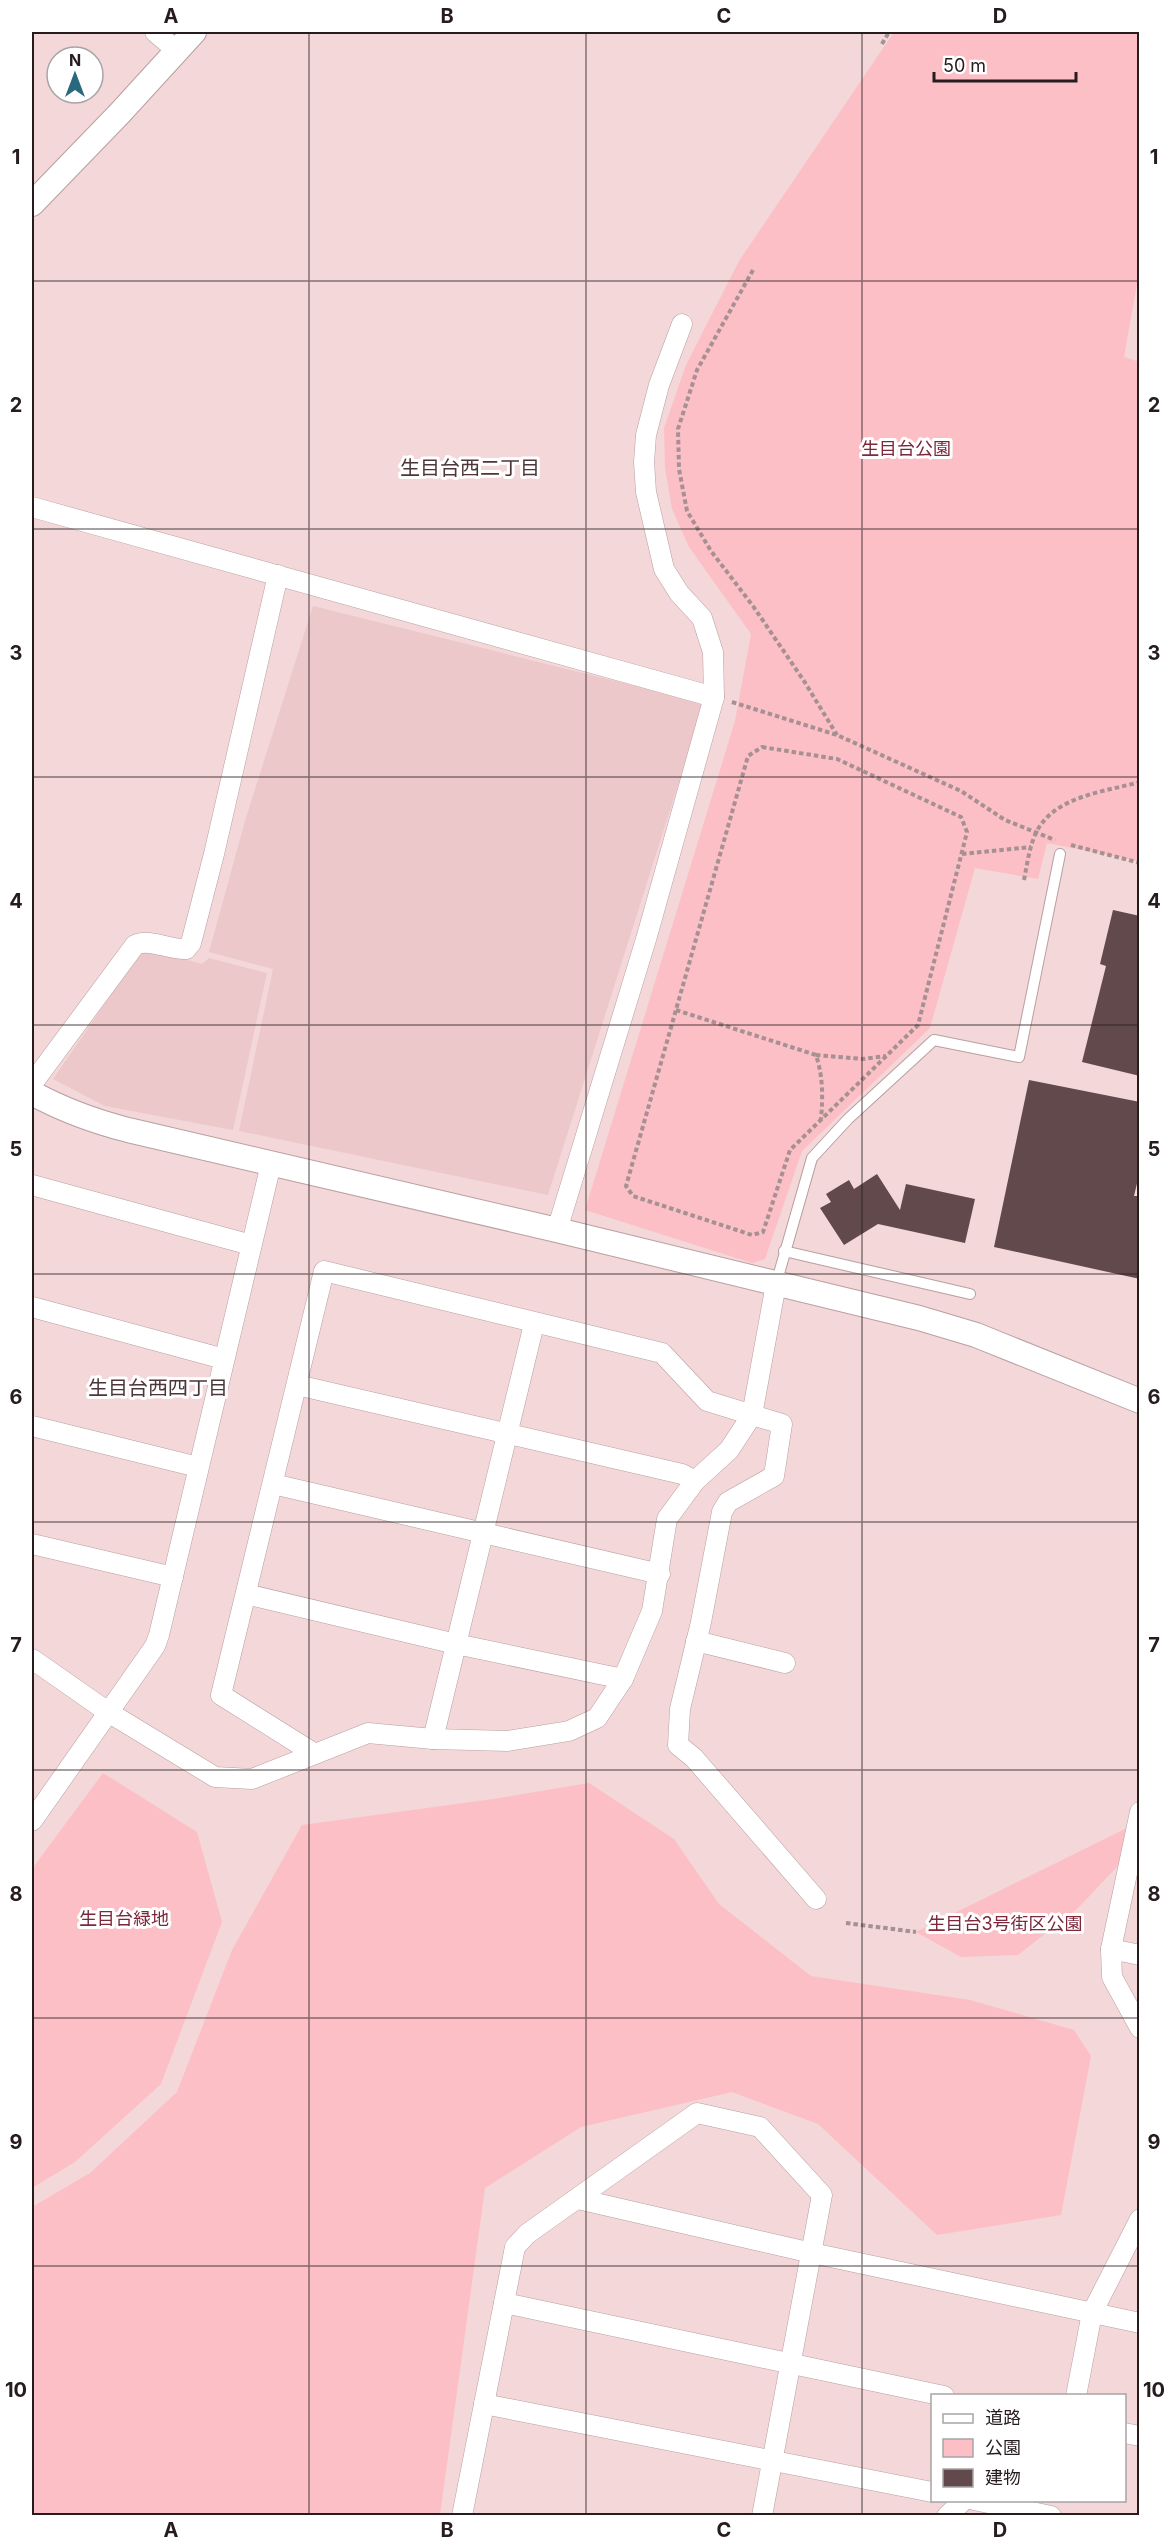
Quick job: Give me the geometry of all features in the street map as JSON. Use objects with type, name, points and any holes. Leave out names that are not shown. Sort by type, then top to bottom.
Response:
[{"type":"street","points":[[155,32],[176,50]]},
{"type":"street","points":[[32,204],[194,32]]},
{"type":"street","points":[[557,1230],[719,698],[713,652],[702,618],[679,593],[664,569],[646,492],[644,462],[646,435],[659,385],[682,324]]},
{"type":"street","points":[[32,507],[719,698]]},
{"type":"street","points":[[32,1084],[135,945],[142,942],[176,950],[186,949],[191,943],[214,854],[278,576]]},
{"type":"street","points":[[32,1093],[58,1108],[87,1119],[919,1318],[976,1335],[1140,1401]]},
{"type":"street","points":[[32,1821],[155,1646],[271,1164]]},
{"type":"street","points":[[32,1185],[251,1245]]},
{"type":"street","points":[[315,1754],[221,1695],[324,1272],[662,1353],[707,1401],[782,1424],[774,1476],[728,1502],[722,1512],[680,1709],[678,1745],[694,1758],[816,1899]]},
{"type":"street","points":[[32,1659],[108,1712],[215,1777],[252,1779],[368,1733],[508,1741],[569,1731],[597,1718],[623,1678],[652,1611],[660,1574],[667,1520],[695,1481],[729,1450],[752,1415],[776,1284]]},
{"type":"street","points":[[32,1307],[224,1359]]},
{"type":"street","points":[[433,1738],[534,1324]]},
{"type":"street","points":[[297,1385],[682,1474],[695,1481]]},
{"type":"street","points":[[32,1426],[198,1467]]},
{"type":"street","points":[[273,1484],[660,1574]]},
{"type":"street","points":[[32,1544],[173,1577]]},
{"type":"street","points":[[246,1594],[456,1644],[623,1678]]},
{"type":"street","points":[[696,1641],[785,1663]]},
{"type":"street","points":[[1140,1812],[1137,1838],[1111,1949],[1112,1977],[1140,2028]]},
{"type":"street","points":[[1111,1949],[1140,1955]]},
{"type":"street","points":[[463,2515],[515,2247],[527,2234],[697,2113],[760,2127],[822,2195],[762,2516]]},
{"type":"street","points":[[578,2199],[812,2253],[1140,2324]]},
{"type":"street","points":[[1076,2394],[1092,2313],[1140,2219]]},
{"type":"street","points":[[504,2303],[934,2394]]},
{"type":"street","points":[[484,2404],[931,2492]]},
{"type":"street","points":[[947,2516],[962,2502]]},
{"type":"street","points":[[984,2502],[1052,2516]]},
{"type":"lane","points":[[776,1284],[812,1158],[848,1119],[934,1040],[1019,1057],[1060,854]]},
{"type":"lane","points":[[784,1251],[970,1294]]},
{"type":"path","points":[[882,44],[889,32]]},
{"type":"path","points":[[753,270],[697,370],[678,429],[679,470],[687,511],[711,551],[798,671],[837,735]]},
{"type":"path","points":[[719,698],[837,735],[961,791],[1005,820],[1036,833],[1064,844],[1140,864]]},
{"type":"path","points":[[762,747],[837,759],[961,817],[967,832],[962,854],[918,1025],[790,1150],[763,1232],[752,1235],[633,1196],[626,1186],[748,756],[762,747]]},
{"type":"path","points":[[1024,880],[1036,833],[1048,814],[1063,804],[1140,782]]},
{"type":"path","points":[[962,854],[1031,847]]},
{"type":"path","points":[[676,1010],[816,1055],[863,1059],[886,1056]]},
{"type":"path","points":[[816,1055],[823,1090],[821,1119]]},
{"type":"path","points":[[846,1923],[916,1932]]},
{"type":"shaded area","points":[[313,606],[704,703],[548,1195],[239,1131],[273,969],[209,952],[245,821]]},
{"type":"shaded area","points":[[147,949],[202,964],[209,958],[267,973],[233,1130],[105,1106],[53,1079],[142,950]]},
{"type":"green space","name":"生目台公園","points":[[894,32],[1139,32],[1139,273],[1124,357],[1140,362],[1139,861],[1047,843],[1038,879],[975,868],[930,1028],[802,1151],[765,1259],[752,1263],[585,1210],[735,721],[751,634],[689,547],[672,509],[665,468],[664,428],[686,365],[739,261]]},
{"type":"green space","name":"生目台緑地","points":[[103,1773],[197,1832],[222,1922],[161,2084],[75,2162],[32,2188],[32,1869]]},
{"type":"green space","points":[[589,1783],[674,1839],[719,1904],[811,1976],[970,2000],[1074,2030],[1091,2056],[1061,2215],[937,2235],[818,2124],[732,2092],[581,2127],[485,2188],[440,2515],[32,2515],[32,2207],[90,2173],[177,2092],[232,1950],[302,1825],[493,1799]]},
{"type":"green space","name":"生目台3号街区公園","points":[[1137,1823],[1131,1852],[1078,1908],[1018,1955],[961,1957],[916,1932]]},
{"type":"building","points":[[1113,910],[1140,916],[1140,1076],[1082,1062],[1106,966],[1100,964]]},
{"type":"building","points":[[1029,1080],[1140,1102],[1140,1171],[1134,1196],[1140,1196],[1140,1279],[994,1247]]},
{"type":"building","points":[[877,1174],[900,1210],[906,1184],[975,1199],[965,1243],[878,1224],[844,1245],[820,1208],[831,1202],[826,1194],[849,1180],[854,1189]]},
{"type":"district","name":"生目台西二丁目","points":[[470,468]]},
{"type":"district","name":"生目台西四丁目","points":[[158,1388]]}]
